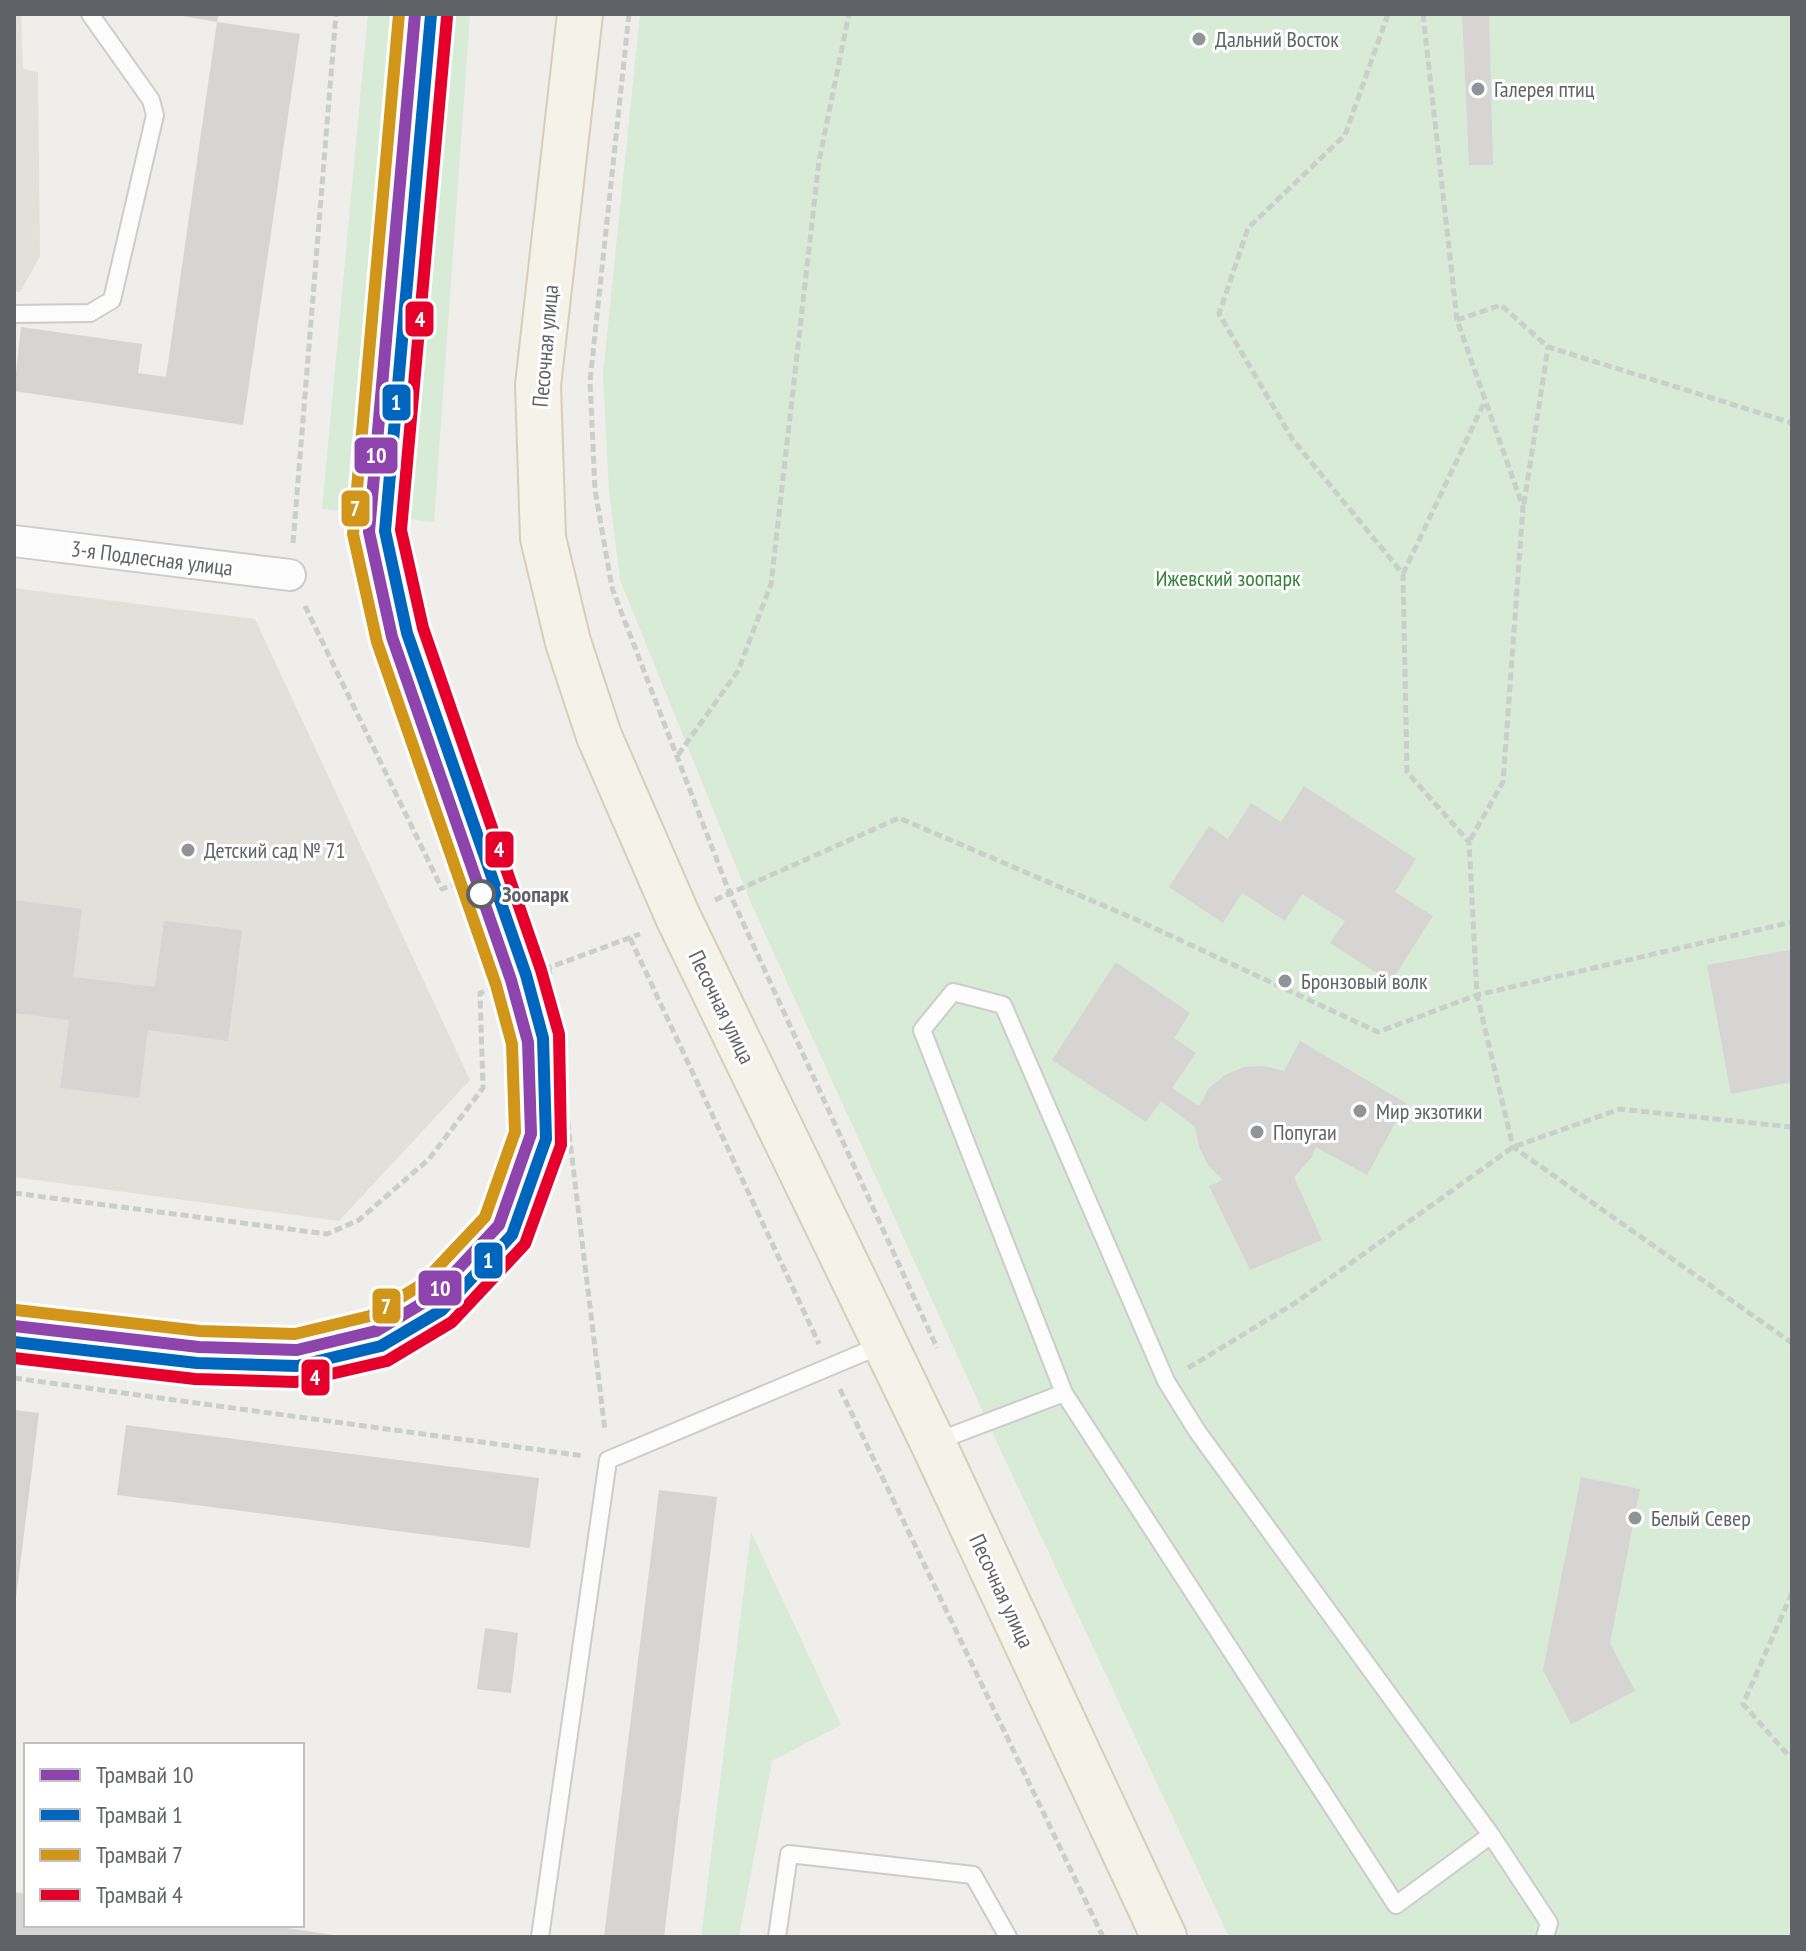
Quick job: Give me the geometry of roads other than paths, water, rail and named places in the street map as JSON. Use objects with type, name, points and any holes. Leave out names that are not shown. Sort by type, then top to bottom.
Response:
[{"type":"main road","name":"Песочная улица","points":[[580,14],[538,385],[543,538],[568,642],[599,736],[678,917],[933,1443],[1164,1937]]},
{"type":"street","name":"3-я Подлесная улица","points":[[14,541],[290,575]]},
{"type":"lane","points":[[14,314],[90,313],[112,300],[155,115],[151,100],[90,14]]},
{"type":"lane","points":[[1491,1835],[1396,1905],[1064,1393],[922,1030],[953,992],[1003,1005],[1166,1381],[1197,1431],[1491,1835],[1550,1932]]},
{"type":"lane","points":[[540,1937],[608,1460],[885,1343]]},
{"type":"lane","points":[[933,1443],[1064,1393]]},
{"type":"lane","points":[[777,1937],[789,1854],[973,1875],[1008,1937]]},
{"type":"tram line","name":"7","points":[[16,1310],[200,1331],[295,1334],[370,1316],[421,1285],[485,1217],[515,1132],[512,1044],[496,985],[377,642],[353,534],[399,14]]},
{"type":"tram line","name":"10","points":[[14,1326],[199,1347],[297,1350],[376,1331],[431,1298],[499,1225],[531,1134],[528,1042],[511,980],[392,637],[369,532],[415,14]]},
{"type":"tram line","name":"1","points":[[14,1342],[197,1363],[297,1366],[381,1346],[442,1310],[512,1235],[546,1139],[543,1038],[526,975],[407,633],[385,531],[431,15]]},
{"type":"tram line","name":"4","points":[[14,1358],[195,1379],[296,1382],[387,1361],[452,1322],[525,1244],[561,1145],[559,1034],[541,970],[423,628],[401,530],[447,17]]},
{"type":"place","name":"Дальний Восток","points":[[1199,39]]},
{"type":"place","name":"Галерея птиц","points":[[1478,89]]},
{"type":"place","name":"Детский сад № 71","points":[[188,850]]},
{"type":"place","name":"Зоопарк","points":[[481,894]]},
{"type":"place","name":"Бронзовый волк","points":[[1285,981]]},
{"type":"place","name":"Мир экзотики","points":[[1360,1111]]},
{"type":"place","name":"Попугаи","points":[[1257,1132]]},
{"type":"place","name":"Белый Север","points":[[1635,1518]]},
{"type":"park label","name":"Ижевский зоопарк","points":[[1228,578]]}]
